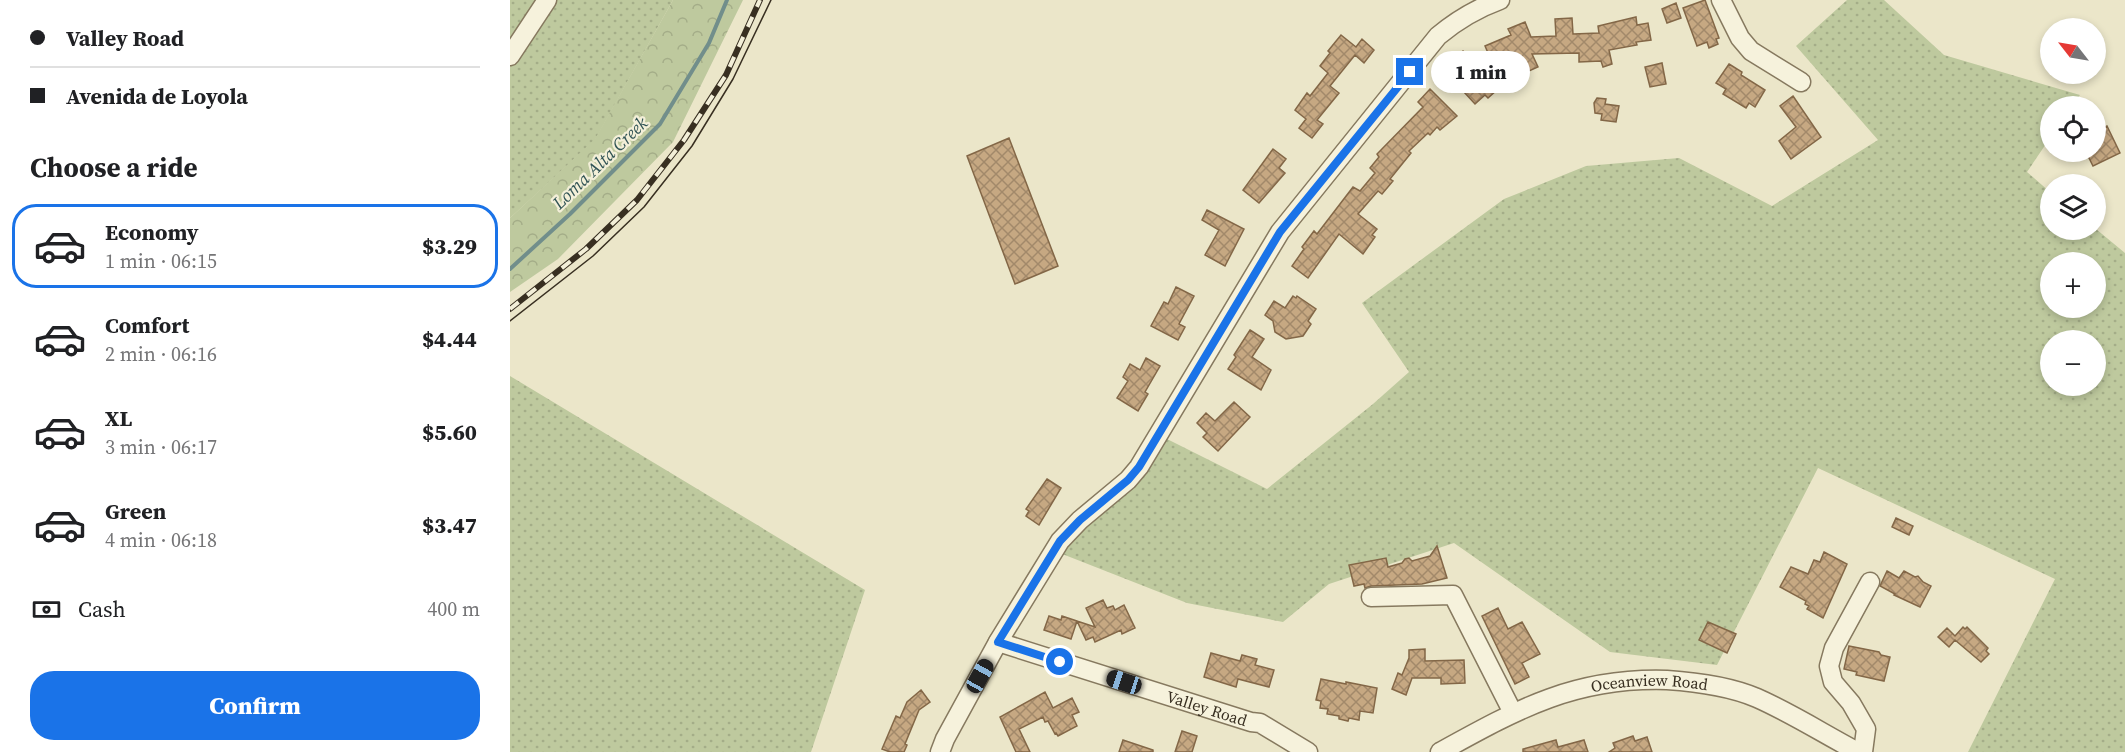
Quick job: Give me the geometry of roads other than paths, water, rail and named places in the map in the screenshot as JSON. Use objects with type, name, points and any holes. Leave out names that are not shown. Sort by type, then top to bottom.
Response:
[{"type":"street","points":[[511,50],[547,0]]},
{"type":"street","points":[[940,752],[998,642],[1060,541],[1080,520],[1128,480],[1139,467],[1280,232],[1438,36],[1452,25],[1500,0]]},
{"type":"street","points":[[1721,0],[1740,38],[1751,51],[1801,82]]},
{"type":"street","points":[[1863,752],[1866,729],[1851,703],[1833,682],[1829,666],[1834,648],[1870,582]]},
{"type":"street","points":[[1371,597],[1453,595],[1513,712]]},
{"type":"street","name":"Valley Road","points":[[998,642],[1260,723],[1308,752]]},
{"type":"street","name":"Oceanview Road","points":[[1440,752],[1513,712],[1557,695],[1607,682],[1636,679],[1700,682],[1755,698],[1858,752]]},
{"type":"waterway","name":"Loma Alta Creek","points":[[510,269],[570,214],[660,124],[709,43],[727,0]]},
{"type":"tram line","points":[[510,321],[593,256],[644,207],[692,146],[733,79],[771,0]]},
{"type":"railway","points":[[510,309],[586,249],[637,200],[684,140],[726,75],[760,0]]}]
